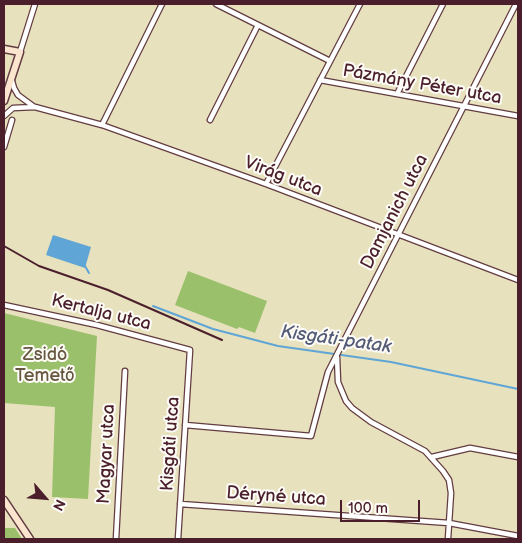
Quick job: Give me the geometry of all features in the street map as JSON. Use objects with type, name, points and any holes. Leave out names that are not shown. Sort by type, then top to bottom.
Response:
[{"type":"street","points":[[4,101],[35,4]]},
{"type":"street","points":[[102,125],[162,4]]},
{"type":"street","points":[[216,4],[330,61]]},
{"type":"street","points":[[266,184],[360,4]]},
{"type":"street","points":[[397,94],[443,4]]},
{"type":"street","name":"Damjanich utca","points":[[185,424],[311,436],[325,382],[332,364],[339,354],[516,4]]},
{"type":"street","points":[[210,120],[258,25]]},
{"type":"street","points":[[4,48],[20,52]]},
{"type":"street","name":"Virág utca","points":[[11,78],[18,95],[35,107]]},
{"type":"street","name":"Pázmány Péter utca","points":[[320,80],[518,116]]},
{"type":"street","name":"Virág utca","points":[[4,116],[13,108],[35,107],[102,125],[266,184],[518,280]]},
{"type":"street","points":[[4,147],[12,120]]},
{"type":"street","name":"Kertalja utca","points":[[4,305],[97,325],[190,350]]},
{"type":"street","name":"Kisgáti utca","points":[[178,539],[190,350]]},
{"type":"street","points":[[339,354],[338,382],[346,400],[360,415],[417,446],[432,457],[449,480],[452,493],[448,539]]},
{"type":"street","name":"Magyar utca","points":[[116,539],[125,371]]},
{"type":"street","points":[[325,382],[338,382]]},
{"type":"street","points":[[432,457],[470,448],[518,457]]},
{"type":"street","points":[[4,500],[30,539]]},
{"type":"street","name":"Déryné utca","points":[[180,504],[449,523],[518,536]]},
{"type":"green space","points":[[188,271],[267,301],[255,333],[239,327],[237,329],[175,305]]},
{"type":"green space","name":"Zsidó Temető","points":[[4,313],[97,336],[88,499],[52,497],[55,407],[4,403]]},
{"type":"green space","points":[[4,528],[15,528],[22,539],[4,539]]},
{"type":"water","points":[[53,235],[91,247],[85,268],[46,255]]},
{"type":"waterway","name":"Kisgáti-patak","points":[[85,266],[89,273]]},
{"type":"waterway","name":"Kisgáti-patak","points":[[153,306],[213,329],[278,346],[391,362],[518,389]]},
{"type":"railway","points":[[4,246],[39,266],[108,290],[222,340]]}]
